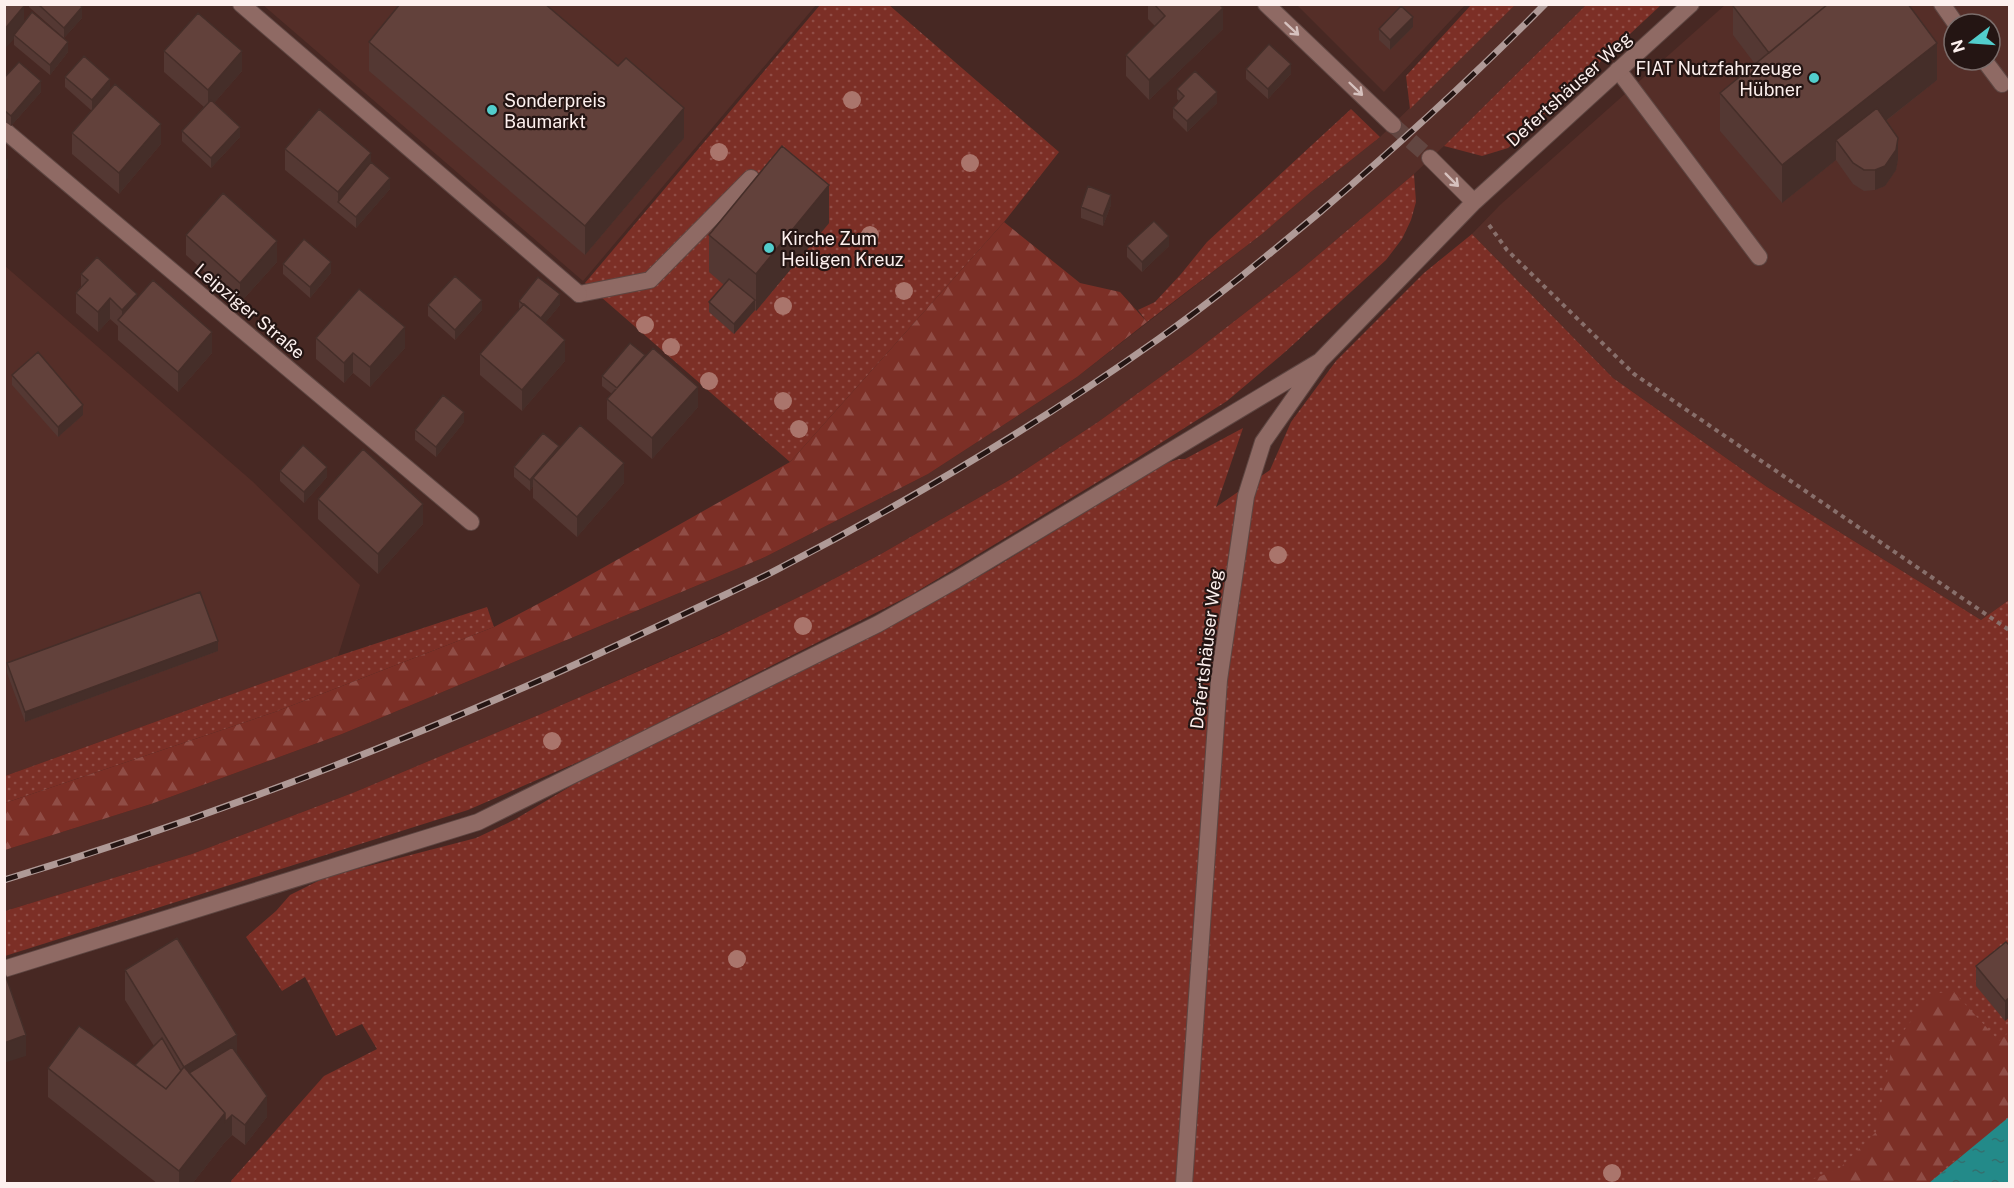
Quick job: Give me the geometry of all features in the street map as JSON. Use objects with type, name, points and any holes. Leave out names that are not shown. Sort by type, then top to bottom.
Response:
[{"type":"street","points":[[241,4],[579,294],[650,280],[751,178]]},
{"type":"street","points":[[1266,4],[1393,125]]},
{"type":"street","name":"Defertshäuser Weg","points":[[1184,1184],[1219,680],[1246,496],[1263,442],[1320,361],[1474,202],[1691,4]]},
{"type":"street","points":[[1618,70],[1759,257]]},
{"type":"street","points":[[1993,72],[2002,84]]},
{"type":"street","name":"Leipziger Straße","points":[[4,130],[471,522]]},
{"type":"street","points":[[1430,158],[1474,202]]},
{"type":"street","points":[[4,969],[478,822],[878,624],[1320,361]]},
{"type":"path","points":[[1474,202],[1507,250],[1634,374],[2009,630]]},
{"type":"shaded area","points":[[263,5],[816,5],[583,281]]},
{"type":"shaded area","points":[[1297,5],[1465,5],[1384,92]]},
{"type":"shaded area","points":[[1515,5],[1586,5],[1414,174],[1298,272],[1192,354],[1098,422],[1013,478],[881,554],[809,592],[729,631],[541,714],[355,792],[192,854],[5,911],[5,850],[151,804],[342,734],[765,557],[928,474],[1077,377],[1262,234],[1380,137]]},
{"type":"shaded area","points":[[1725,5],[2009,5],[2009,600],[1981,620],[1767,487],[1613,378],[1472,234],[1500,205]]},
{"type":"shaded area","points":[[5,266],[252,481],[360,585],[338,656],[5,776]]},
{"type":"green space","points":[[820,5],[889,5],[1059,152],[1004,222],[790,462],[585,283]]},
{"type":"green space","points":[[1471,5],[1515,5],[1410,109],[1406,76]]},
{"type":"green space","points":[[1586,5],[1661,5],[1508,148],[1482,156],[1444,146]]},
{"type":"green space","points":[[1351,109],[1380,137],[1262,234],[1147,322],[1138,310],[1155,302],[1207,242]]},
{"type":"green space","points":[[1414,174],[1416,202],[1411,220],[1402,239],[1386,260],[1285,352],[1227,401],[911,595],[599,753],[468,810],[5,956],[5,911],[192,854],[355,792],[719,636],[881,554],[1013,478],[1098,422],[1192,354],[1298,272]]},
{"type":"green space","points":[[1004,222],[1080,283],[1120,292],[1147,322],[1077,377],[928,474],[765,557],[342,734],[151,804],[5,850],[5,803],[275,712],[494,627],[790,462]]},
{"type":"green space","points":[[1472,234],[1613,378],[1767,487],[1981,620],[2009,600],[2009,1183],[232,1184],[231,1181],[324,1076],[377,1049],[362,1024],[336,1036],[305,977],[282,991],[246,937],[276,911],[290,895],[326,877],[476,838],[514,820],[576,783],[894,623],[994,568],[1164,464],[1185,459],[1243,428],[1216,507],[1270,470],[1291,422],[1336,361],[1424,273]]},
{"type":"green space","points":[[487,607],[494,627],[275,712],[5,803],[5,776],[338,656]]},
{"type":"green space","points":[[1953,991],[1999,1041],[2009,1032],[2009,1116],[1926,1183],[1804,1183],[1840,1168],[1876,1132],[1892,1046],[1932,994]]},
{"type":"water","points":[[2009,1117],[2009,1183],[1929,1183]]},
{"type":"building","points":[[4,4],[24,6],[4,30]]},
{"type":"building","points":[[38,4],[79,4],[82,7],[64,28]]},
{"type":"building","points":[[400,4],[545,4],[618,66],[626,58],[684,108],[585,226],[369,42]]},
{"type":"building","points":[[1154,4],[1219,4],[1223,8],[1149,80],[1126,55],[1165,16]]},
{"type":"building","points":[[1734,4],[1828,4],[1769,53],[1733,6]]},
{"type":"building","points":[[1828,4],[1908,4],[1937,43],[1782,165],[1720,93]]},
{"type":"building","points":[[1401,6],[1413,17],[1390,40],[1379,29]]},
{"type":"building","points":[[32,12],[68,42],[50,65],[14,35]]},
{"type":"building","points":[[198,13],[242,51],[208,90],[164,51]]},
{"type":"building","points":[[1269,44],[1291,64],[1268,89],[1246,69]]},
{"type":"building","points":[[84,56],[110,79],[92,100],[65,77]]},
{"type":"building","points":[[19,62],[41,81],[11,116],[4,110],[4,78]]},
{"type":"building","points":[[1195,71],[1217,92],[1187,121],[1173,108],[1184,96],[1177,89]]},
{"type":"building","points":[[115,84],[161,124],[119,173],[72,133]]},
{"type":"building","points":[[211,100],[240,127],[211,158],[182,131]]},
{"type":"building","points":[[1877,108],[1898,138],[1896,150],[1885,166],[1875,170],[1864,170],[1853,163],[1836,140]]},
{"type":"building","points":[[319,109],[371,153],[338,192],[285,149]]},
{"type":"building","points":[[782,146],[829,185],[756,274],[709,235]]},
{"type":"building","points":[[371,162],[390,178],[356,217],[338,202]]},
{"type":"building","points":[[1088,186],[1111,195],[1103,216],[1081,207]]},
{"type":"building","points":[[223,193],[277,241],[240,283],[186,235]]},
{"type":"building","points":[[1154,221],[1169,236],[1142,262],[1127,246]]},
{"type":"building","points":[[304,239],[331,262],[310,287],[283,264]]},
{"type":"building","points":[[97,257],[137,294],[122,310],[110,298],[98,312],[76,293],[88,280],[81,274]]},
{"type":"building","points":[[455,276],[482,300],[455,330],[428,305]]},
{"type":"building","points":[[538,277],[560,294],[541,318],[519,301]]},
{"type":"building","points":[[729,279],[755,300],[734,324],[709,302]]},
{"type":"building","points":[[153,280],[212,332],[178,372],[118,320]]},
{"type":"building","points":[[359,289],[405,327],[370,367],[353,353],[344,363],[316,338]]},
{"type":"building","points":[[524,304],[565,340],[522,390],[480,354]]},
{"type":"building","points":[[630,343],[645,355],[617,388],[602,376]]},
{"type":"building","points":[[653,348],[698,387],[652,438],[607,399]]},
{"type":"building","points":[[38,352],[83,405],[58,427],[12,375]]},
{"type":"building","points":[[443,395],[464,412],[436,447],[415,430]]},
{"type":"building","points":[[580,425],[624,463],[577,517],[533,478]]},
{"type":"building","points":[[543,433],[559,446],[530,480],[514,467]]},
{"type":"building","points":[[303,445],[327,467],[304,492],[280,471]]},
{"type":"building","points":[[363,449],[423,504],[378,554],[318,499]]},
{"type":"building","points":[[200,592],[218,641],[25,712],[7,663]]},
{"type":"building","points":[[177,938],[237,1035],[184,1067],[125,970]]},
{"type":"building","points":[[2006,942],[2010,946],[2010,997],[2005,1001],[1976,966]]},
{"type":"building","points":[[4,971],[26,1035],[4,1043]]},
{"type":"building","points":[[79,1026],[166,1089],[184,1067],[225,1113],[179,1171],[48,1068]]},
{"type":"building","points":[[162,1038],[181,1071],[166,1089],[135,1065]]},
{"type":"building","points":[[232,1047],[267,1096],[245,1125],[232,1115],[225,1122],[225,1113],[189,1073]]},
{"type":"tunnel","points":[[1393,125],[1430,158]]},
{"type":"railway","points":[[4,880],[213,811],[418,732],[552,675],[740,588],[877,516],[1020,432],[1112,371],[1199,309],[1320,212],[1378,162],[1545,4]]},
{"type":"place","name":"FIAT Nutzfahrzeuge Hübner","points":[[1814,78]]},
{"type":"place","name":"Sonderpreis Baumarkt","points":[[492,110]]},
{"type":"place","name":"Kirche Zum Heiligen Kreuz","points":[[769,248]]}]
